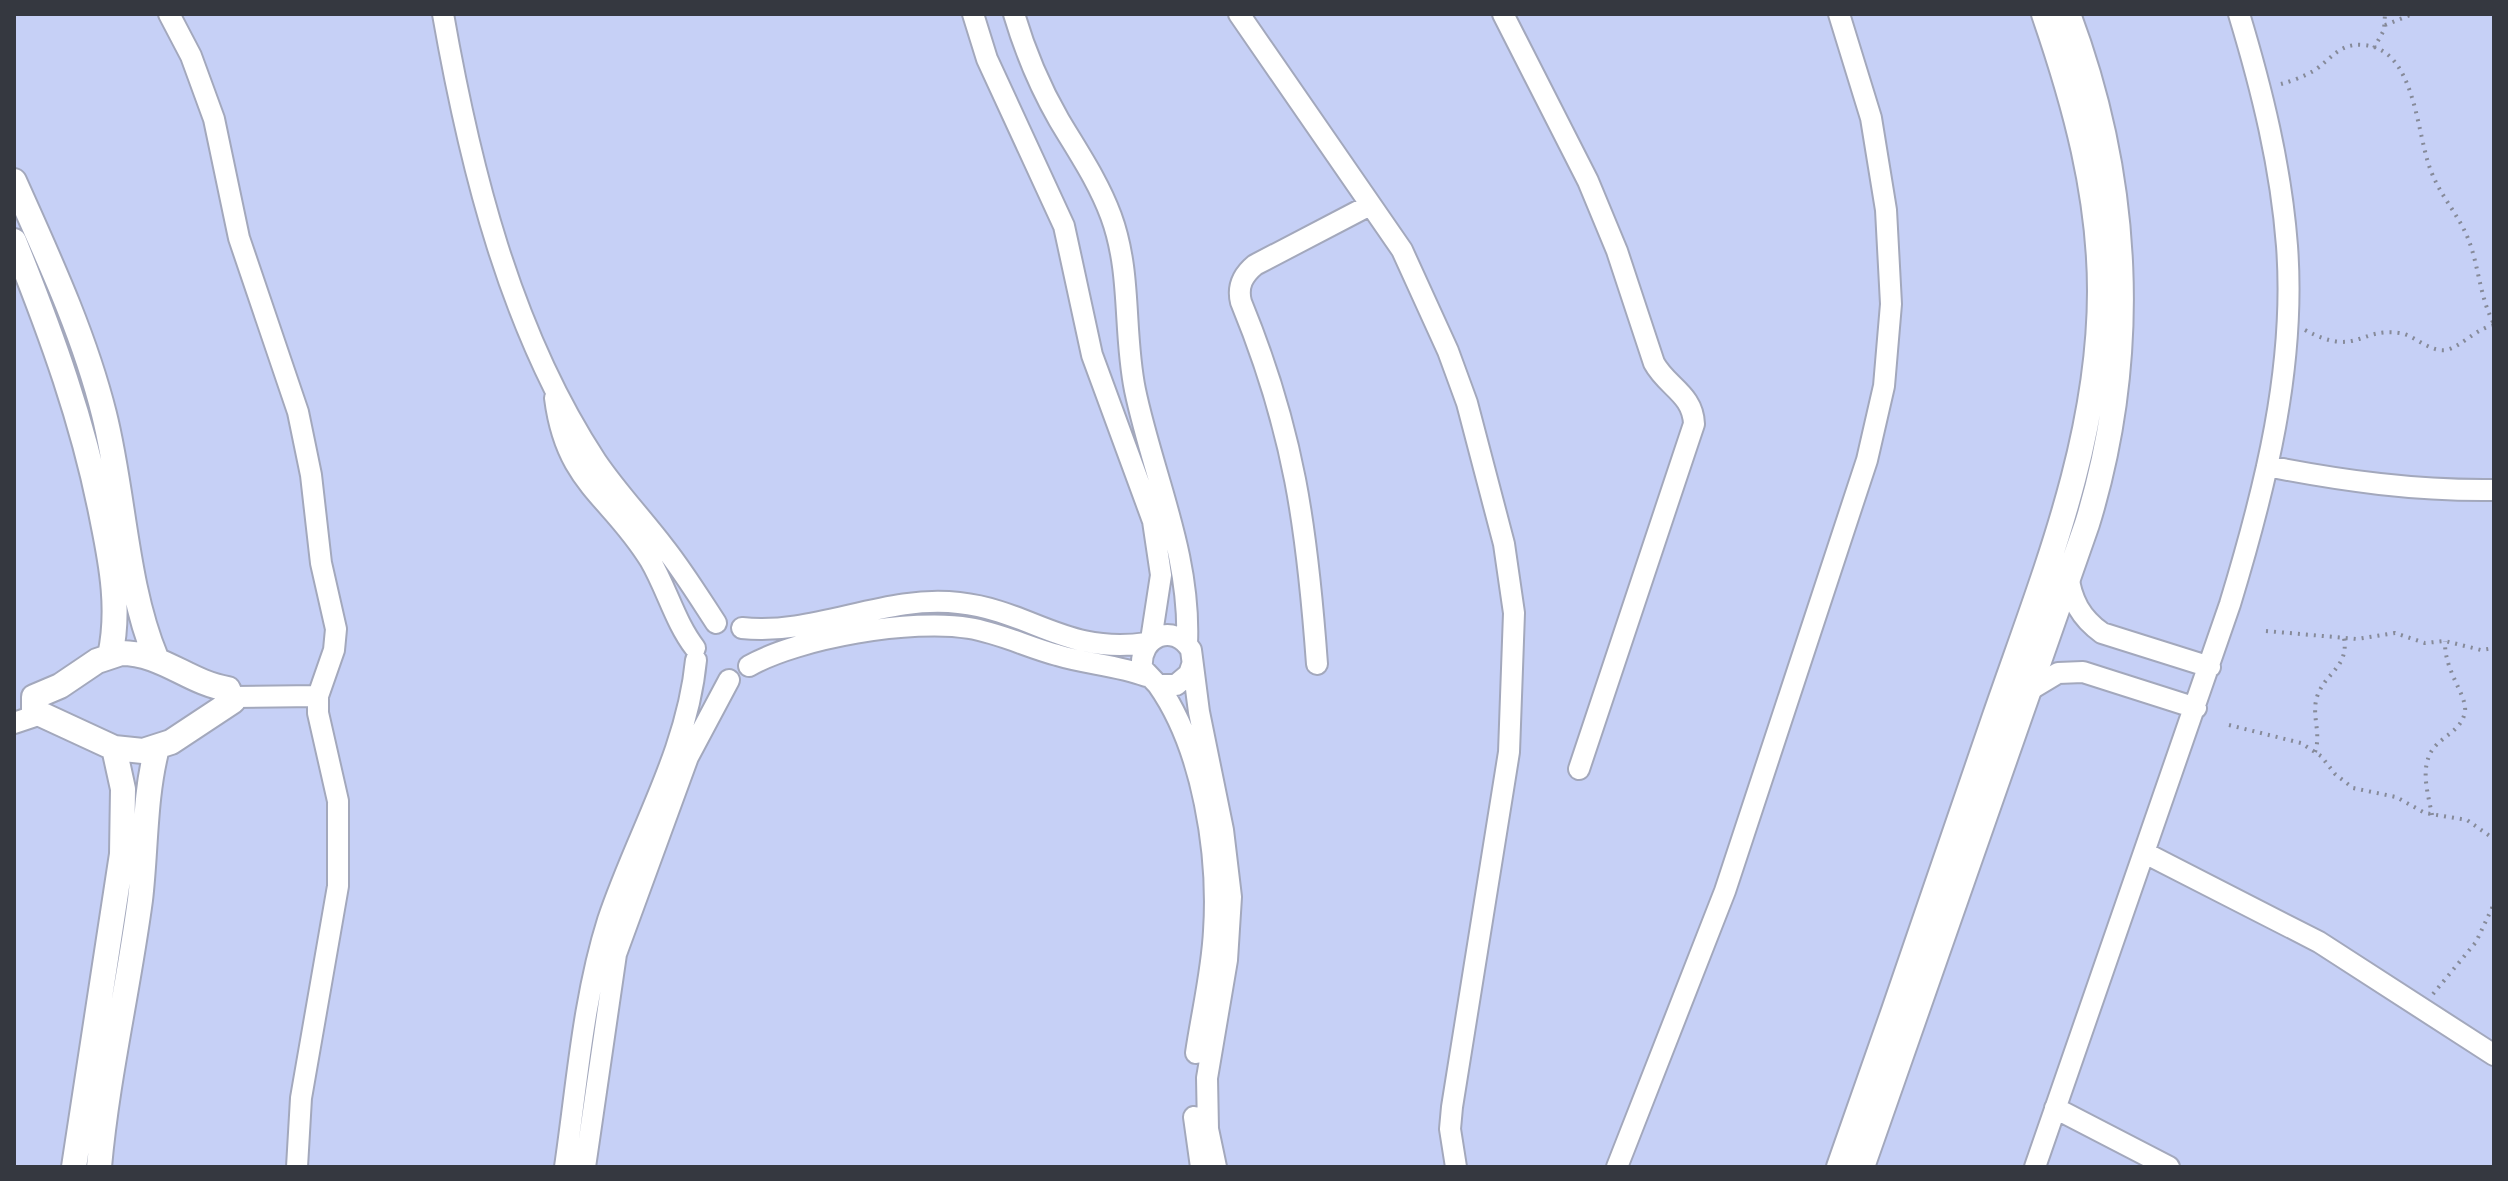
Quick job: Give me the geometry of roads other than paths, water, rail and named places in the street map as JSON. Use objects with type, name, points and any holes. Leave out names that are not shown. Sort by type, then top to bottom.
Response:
[{"type":"street","points":[[169,14],[191,56],[214,119],[239,238],[305,442],[321,563],[336,629],[334,650],[318,696],[321,730],[338,801],[340,852],[332,931],[301,1098],[297,1167]]},
{"type":"street","points":[[443,14],[465,124],[496,239],[555,390],[608,494],[652,563],[696,654],[713,678],[729,680]]},
{"type":"street","points":[[973,14],[987,59],[1064,226],[1088,342],[1153,521],[1161,575],[1149,642],[1141,659],[1177,715],[1190,749],[1207,821],[1215,883],[1214,935],[1195,1063],[1194,1123],[1201,1167]]},
{"type":"street","points":[[1014,14],[1048,99],[1101,191],[1121,249],[1127,281],[1133,378],[1179,547],[1187,599],[1187,644],[1223,830],[1231,897],[1227,960],[1207,1078],[1208,1129],[1216,1167]]},
{"type":"street","points":[[1239,14],[1402,250],[1448,351],[1494,496],[1514,613],[1508,765],[1452,1107],[1450,1129],[1456,1167]]},
{"type":"street","points":[[1503,14],[1588,181],[1617,251],[1654,363],[1665,380],[1687,398],[1694,415],[1694,424],[1579,769]]},
{"type":"street","points":[[1617,1167],[1725,891],[1867,460],[1884,386],[1891,304],[1886,210],[1871,118],[1839,14]]},
{"type":"street","points":[[1839,1167],[2059,531],[2090,410],[2100,290],[2096,216],[2083,143],[2044,14]]},
{"type":"street","points":[[1862,1167],[2028,691],[2106,456],[2118,383],[2123,305],[2118,222],[2107,152],[2091,84],[2068,14]]},
{"type":"street","points":[[2035,1167],[2210,667],[2249,540],[2277,414],[2286,319],[2287,249],[2282,197],[2260,89],[2239,14]]},
{"type":"street","points":[[14,181],[69,310],[104,413],[143,622],[156,658]]},
{"type":"street","points":[[1317,664],[1299,484],[1275,390],[1241,302],[1239,288],[1255,265],[1370,205]]},
{"type":"street","points":[[14,241],[61,360],[86,440],[114,598],[116,617],[110,656]]},
{"type":"street","points":[[2267,466],[2358,483],[2436,491],[2494,490]]},
{"type":"street","points":[[608,494],[665,548],[716,623]]},
{"type":"street","points":[[2068,574],[2074,602],[2090,625],[2102,633],[2210,667]]},
{"type":"street","points":[[585,1167],[616,954],[673,777],[701,632],[716,623],[771,629],[901,604],[941,601],[978,606],[1075,641],[1114,646],[1149,642],[1166,634],[1187,644]]},
{"type":"street","points":[[565,1167],[599,950],[673,777],[729,680],[780,651],[894,628],[939,625],[996,634],[1057,656],[1176,685],[1189,674],[1192,665]]},
{"type":"street","points":[[742,628],[753,650],[749,666]]},
{"type":"street","points":[[132,653],[156,658],[199,682],[228,689],[234,697],[231,705],[157,748],[143,751],[114,748],[41,714],[31,704],[34,697],[110,656],[132,653]]},
{"type":"street","points":[[2028,691],[2058,673],[2083,672],[2196,708]]},
{"type":"street","points":[[234,697],[318,696]]},
{"type":"street","points":[[14,723],[41,714]]},
{"type":"street","points":[[74,1167],[122,854],[123,789],[114,748]]},
{"type":"street","points":[[99,1167],[105,1104],[139,900],[149,790],[157,748]]},
{"type":"street","points":[[2145,853],[2319,942],[2494,1055]]},
{"type":"street","points":[[2055,1108],[2169,1167]]}]
